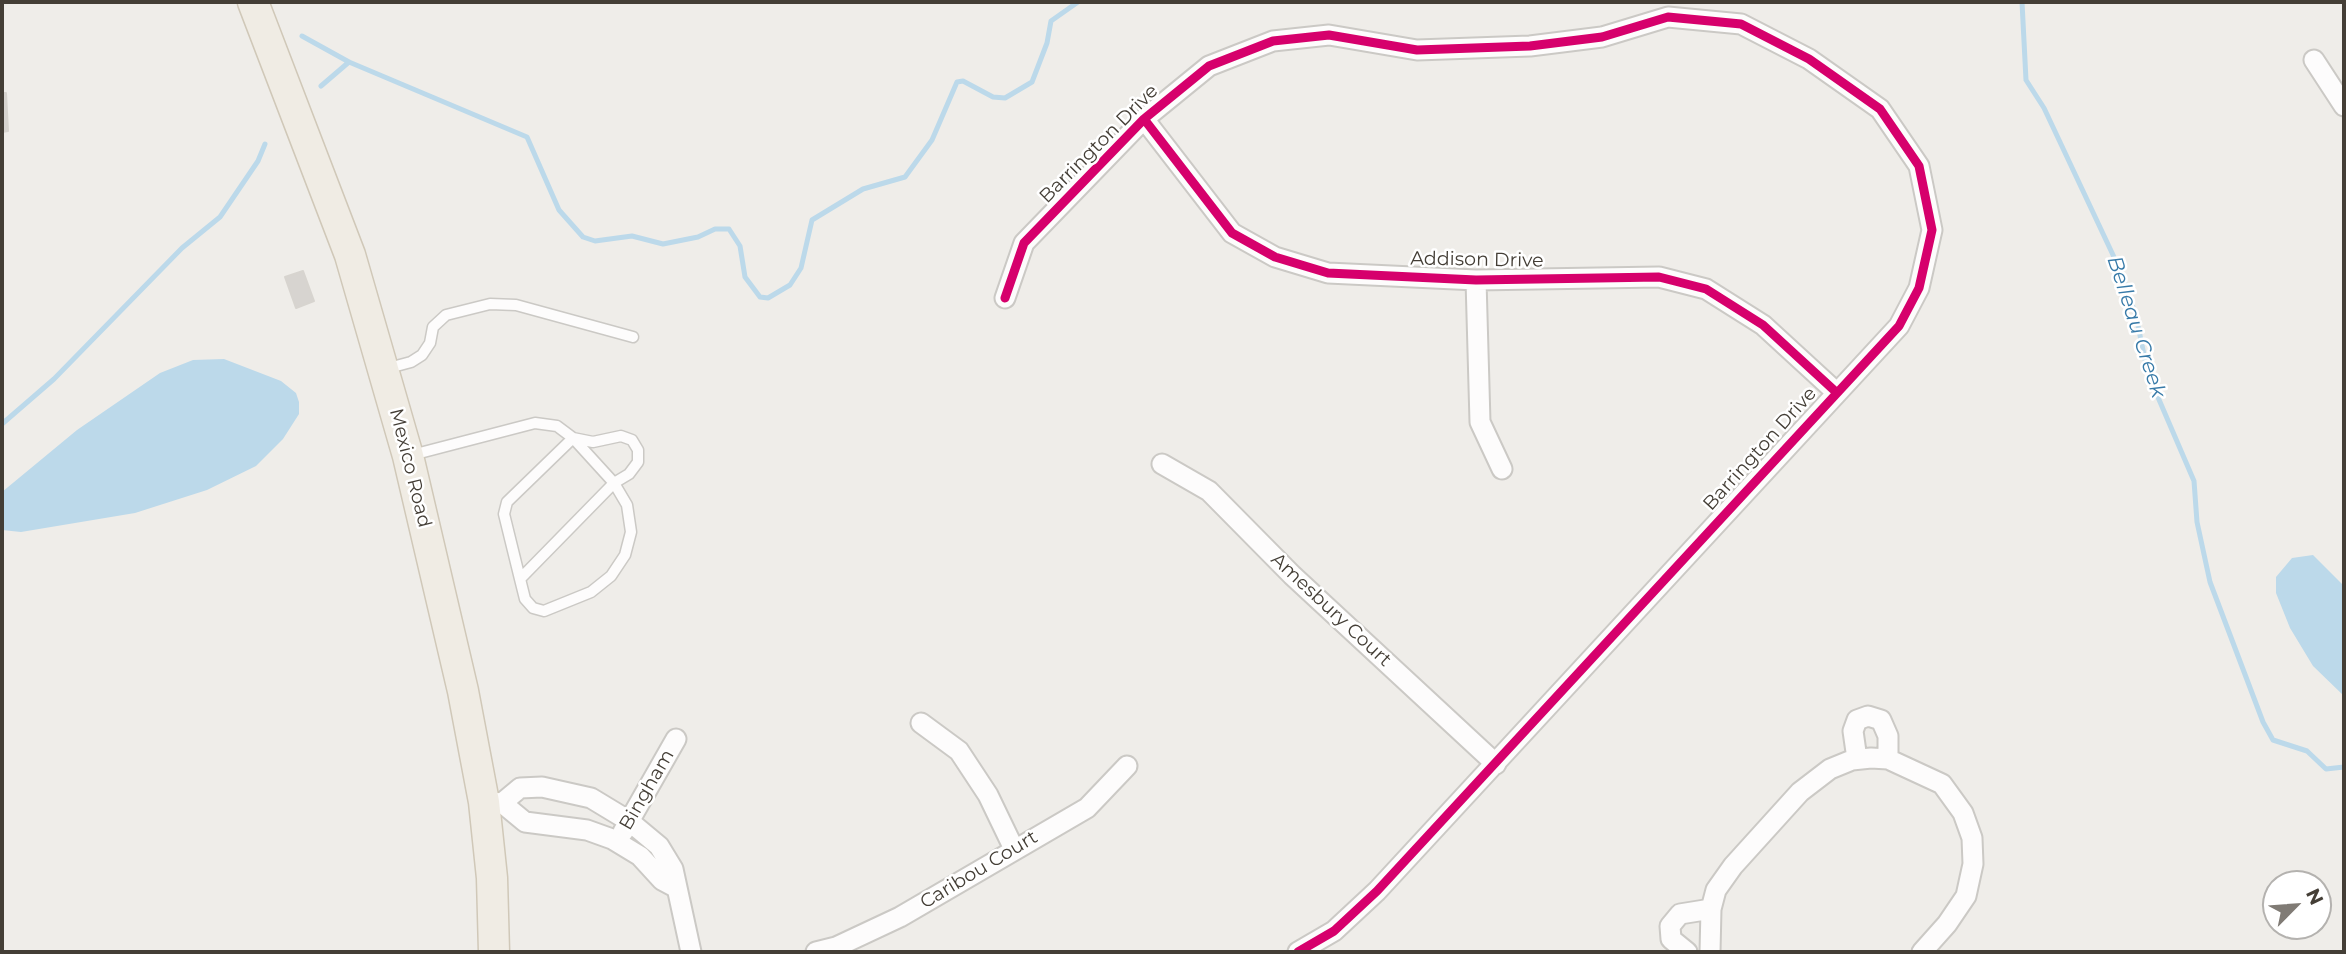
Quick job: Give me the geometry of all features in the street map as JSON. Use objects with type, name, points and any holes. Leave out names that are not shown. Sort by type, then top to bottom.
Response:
[{"type":"main road","name":"Mexico Road","points":[[253,2],[350,255],[408,456],[463,691],[493,802],[494,952]]},
{"type":"street","name":"Barrington Drive","points":[[1005,298],[1024,243],[1144,118],[1209,66],[1273,41],[1329,35],[1417,50],[1454,49],[1530,46],[1602,37],[1668,17],[1741,24],[1809,59],[1880,109],[1919,166],[1932,230],[1919,288],[1899,326],[1377,891],[1334,931],[1298,952]]},
{"type":"street","points":[[2314,60],[2344,106]]},
{"type":"street","name":"Addison Drive","points":[[1144,118],[1232,233],[1275,257],[1328,273],[1476,280],[1659,276],[1706,289],[1763,325],[1836,392]]},
{"type":"street","points":[[1476,280],[1480,422],[1502,469]]},
{"type":"street","name":"Amesbury Court","points":[[1162,464],[1209,491],[1292,575],[1496,764]]},
{"type":"street","points":[[1857,759],[1853,731],[1857,720],[1868,716],[1881,720],[1888,736],[1888,759]]},
{"type":"street","points":[[920,723],[959,751],[988,795],[1014,849]]},
{"type":"street","name":"Bingham","points":[[616,841],[677,739]]},
{"type":"street","points":[[1710,952],[1711,909],[1716,890],[1733,866],[1800,792],[1830,769],[1857,759],[1888,759],[1942,784],[1963,813],[1972,838],[1973,864],[1966,896],[1947,924],[1922,952]]},
{"type":"street","name":"Caribou Court","points":[[816,952],[836,947],[900,917],[1087,807],[1127,766]]},
{"type":"street","points":[[493,802],[520,788],[542,787],[591,798],[629,821],[659,846],[673,869],[691,952]]},
{"type":"street","points":[[493,802],[525,822],[587,830],[616,841],[640,856],[662,880],[677,888]]},
{"type":"street","points":[[1687,952],[1671,939],[1670,926],[1680,914],[1711,909]]},
{"type":"lane","points":[[384,369],[411,362],[422,355],[430,343],[433,327],[446,315],[491,304],[516,305],[633,337]]},
{"type":"lane","points":[[408,456],[534,423],[558,426],[573,438],[614,483],[627,505],[631,532],[625,555],[611,576],[592,592],[544,611],[533,608],[526,600],[504,514],[507,502],[573,438]]},
{"type":"lane","points":[[520,579],[614,483],[629,474],[638,462],[638,450],[632,440],[621,436],[593,442],[573,438]]},
{"type":"water","points":[[224,359],[281,381],[296,393],[299,402],[299,414],[283,439],[256,466],[207,490],[135,513],[21,532],[2,530],[2,492],[77,430],[160,373],[193,360]]},
{"type":"water","points":[[2313,555],[2344,586],[2344,696],[2313,666],[2290,628],[2276,593],[2276,577],[2292,558]]},
{"type":"building","points":[[2,93],[6,93],[8,131],[2,132]]},
{"type":"building","points":[[303,271],[314,301],[296,308],[285,277]]},
{"type":"waterway","points":[[302,36],[349,62],[527,137],[559,210],[583,237],[595,241],[632,236],[663,244],[698,237],[715,229],[729,229],[740,246],[745,277],[760,297],[768,298],[790,285],[801,268],[812,220],[863,189],[905,177],[932,140],[957,82],[963,81],[993,97],[1005,98],[1032,82],[1047,43],[1051,21],[1078,2]]},
{"type":"waterway","name":"Belleau Creek","points":[[2022,2],[2026,80],[2044,108],[2121,272],[2136,316],[2148,374],[2194,481],[2197,522],[2210,582],[2263,722],[2273,740],[2307,751],[2326,769],[2344,767]]},
{"type":"waterway","points":[[321,86],[349,62]]},
{"type":"waterway","points":[[2,424],[54,379],[182,248],[220,217],[258,161],[265,144]]},
{"type":"cycle path","points":[[1005,298],[1024,243],[1144,119],[1209,66],[1273,41],[1329,35],[1417,50],[1530,46],[1602,37],[1668,17],[1741,24],[1809,59],[1880,109],[1919,166],[1932,230],[1919,288],[1899,326],[1377,891],[1334,931],[1298,952]]},
{"type":"cycle path","points":[[1144,119],[1232,233],[1275,257],[1328,273],[1476,280],[1659,277],[1706,289],[1763,325],[1836,392]]}]
